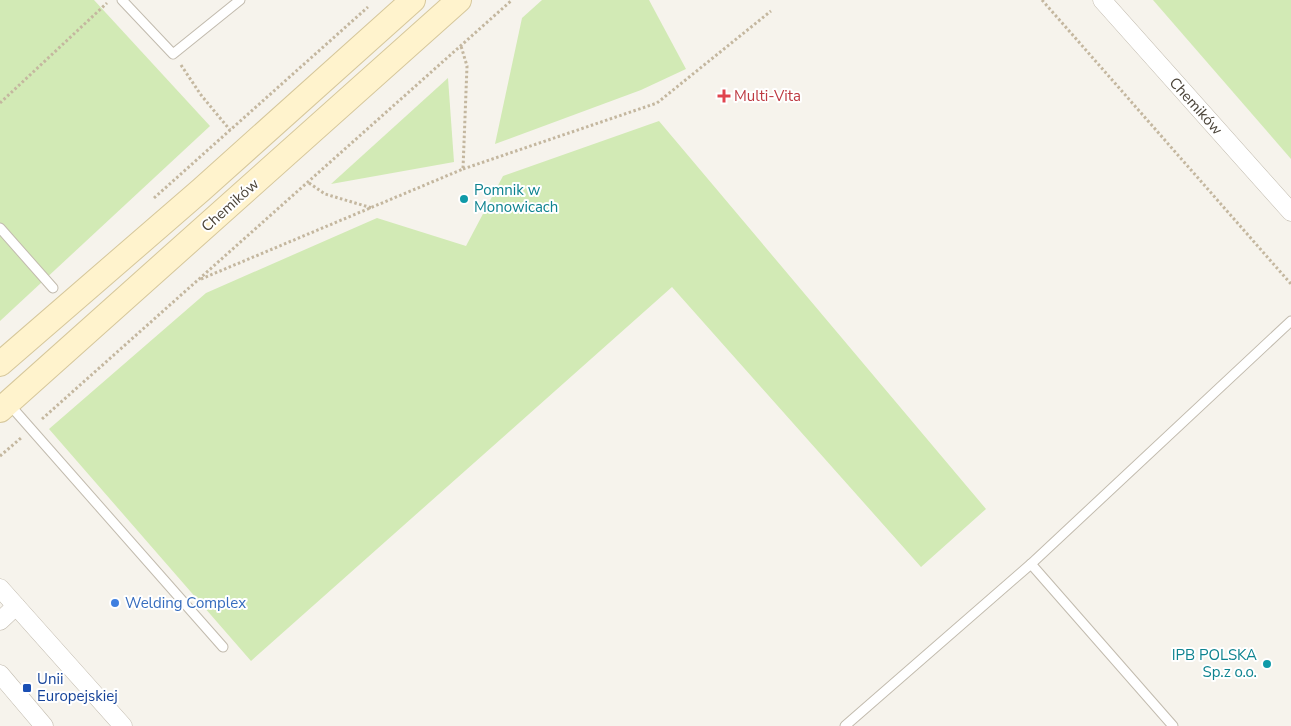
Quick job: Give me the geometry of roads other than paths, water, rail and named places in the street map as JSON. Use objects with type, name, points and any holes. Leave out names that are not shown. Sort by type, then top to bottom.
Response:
[{"type":"main road","name":"Chemików","points":[[0,364],[201,190],[413,0]]},
{"type":"main road","name":"Chemików","points":[[4,407],[459,0]]},
{"type":"street","name":"Chemików","points":[[1102,0],[1291,212]]},
{"type":"street","points":[[0,588],[123,726]]},
{"type":"street","points":[[0,621],[16,606]]},
{"type":"street","points":[[0,674],[44,726]]},
{"type":"lane","points":[[122,0],[173,54],[240,0]]},
{"type":"lane","points":[[0,228],[53,288]]},
{"type":"lane","points":[[845,726],[1031,564],[1291,321]]},
{"type":"lane","points":[[4,407],[31,429],[223,647]]},
{"type":"lane","points":[[1031,564],[1173,726]]},
{"type":"place","name":"Multi-Vita","points":[[724,96]]},
{"type":"place","name":"Pomnik w Monowicach","points":[[464,199]]},
{"type":"place","name":"Welding Complex","points":[[115,603]]},
{"type":"place","name":"IPB POLSKA Sp.z o.o.","points":[[1267,664]]},
{"type":"place","name":"Unii Europejskiej","points":[[27,688]]}]
